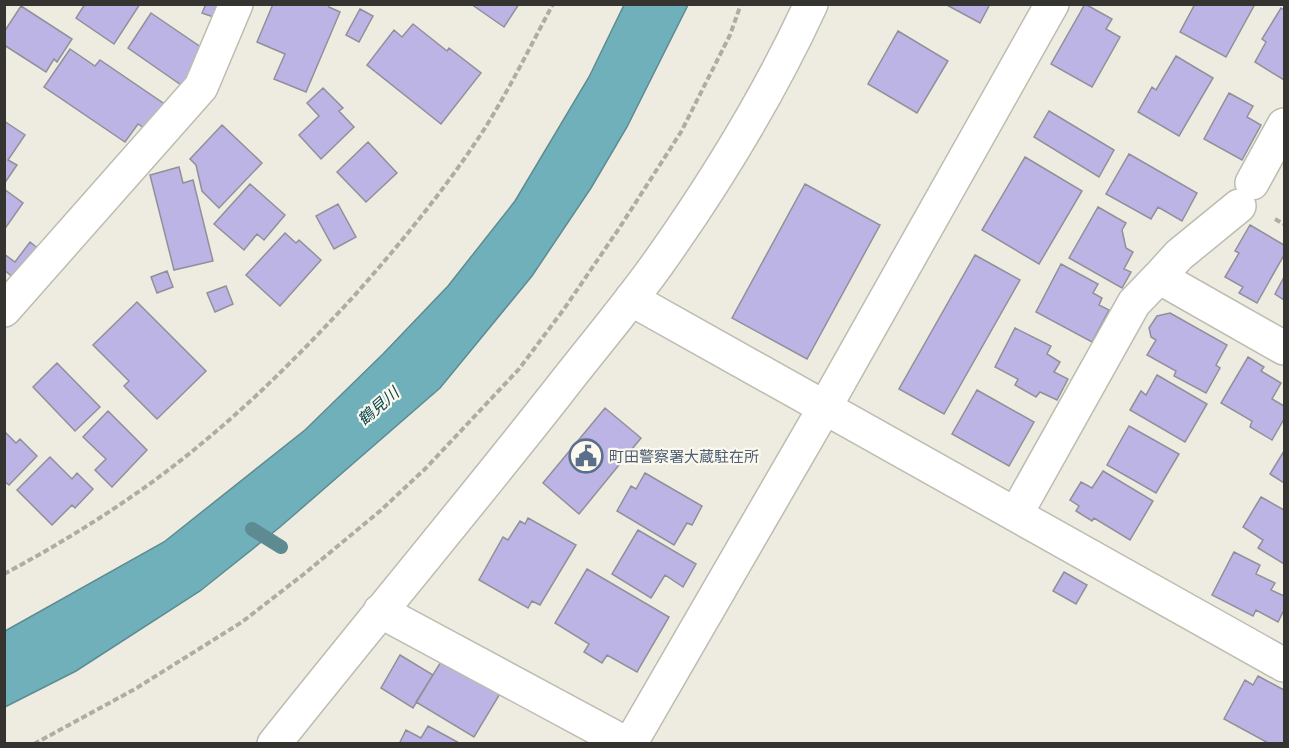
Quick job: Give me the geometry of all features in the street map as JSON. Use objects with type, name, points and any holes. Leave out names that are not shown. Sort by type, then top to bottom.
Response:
[{"type":"street","points":[[4,310],[201,87],[236,4]]},
{"type":"street","points":[[274,744],[483,486],[659,262],[741,138],[788,52],[811,4]]},
{"type":"street","points":[[380,611],[629,744],[825,407],[1052,4]]},
{"type":"street","points":[[1017,514],[1134,303],[1179,255],[1246,195],[1284,125]]},
{"type":"street","points":[[1159,277],[1284,348]]},
{"type":"street","points":[[631,299],[1284,665]]},
{"type":"path","points":[[4,574],[44,553],[125,500],[201,444],[266,386],[322,330],[378,269],[418,220],[485,128],[553,4]]},
{"type":"path","points":[[34,744],[135,689],[242,622],[380,511],[426,468],[519,369],[564,309],[618,230],[681,132],[730,35],[741,4]]},
{"type":"water","name":"鶴見川","points":[[624,5],[688,5],[627,127],[591,188],[532,276],[440,388],[280,527],[200,591],[76,671],[5,707],[5,631],[164,542],[305,430],[448,286],[515,201],[589,77]]},
{"type":"building","points":[[85,4],[140,4],[114,44],[76,18]]},
{"type":"building","points":[[206,4],[228,4],[222,20],[202,13]]},
{"type":"building","points":[[273,4],[330,4],[329,7],[340,12],[306,92],[274,79],[285,54],[257,42]]},
{"type":"building","points":[[471,4],[519,4],[504,27]]},
{"type":"building","points":[[945,4],[990,4],[980,23]]},
{"type":"building","points":[[1085,4],[1112,19],[1106,29],[1120,37],[1092,87],[1051,64]]},
{"type":"building","points":[[1195,4],[1255,4],[1226,57],[1180,32]]},
{"type":"building","points":[[21,6],[72,39],[57,62],[54,59],[46,72],[4,45],[4,32]]},
{"type":"building","points":[[1281,8],[1284,10],[1284,80],[1255,62],[1266,42],[1262,39]]},
{"type":"building","points":[[360,9],[373,16],[359,42],[346,35]]},
{"type":"building","points":[[151,13],[208,52],[184,87],[128,48]]},
{"type":"building","points":[[413,24],[447,51],[449,48],[481,73],[441,124],[367,65],[394,30],[402,37]]},
{"type":"building","points":[[898,31],[948,61],[917,113],[868,84]]},
{"type":"building","points":[[70,49],[95,66],[100,60],[166,105],[148,131],[138,124],[125,142],[44,87]]},
{"type":"building","points":[[1176,56],[1213,78],[1179,136],[1138,112],[1152,87],[1156,90]]},
{"type":"building","points":[[323,88],[343,108],[339,111],[354,127],[321,159],[299,135],[319,116],[307,103]]},
{"type":"building","points":[[1229,93],[1253,106],[1247,117],[1261,125],[1242,160],[1204,139]]},
{"type":"building","points":[[1049,111],[1114,150],[1099,177],[1034,137]]},
{"type":"building","points":[[4,121],[25,135],[8,160],[17,165],[4,184]]},
{"type":"building","points":[[222,125],[262,163],[219,208],[202,191],[196,165],[190,159]]},
{"type":"building","points":[[368,142],[397,173],[366,202],[337,172]]},
{"type":"building","points":[[1129,154],[1197,193],[1182,221],[1158,207],[1151,219],[1106,194]]},
{"type":"building","points":[[1025,157],[1082,191],[1039,264],[982,230]]},
{"type":"building","points":[[179,167],[183,183],[193,180],[213,261],[174,270],[150,175]]},
{"type":"building","points":[[250,184],[285,215],[264,240],[257,234],[244,250],[214,224]]},
{"type":"building","points":[[805,184],[880,225],[807,359],[732,318]]},
{"type":"building","points":[[4,189],[23,203],[4,230]]},
{"type":"building","points":[[338,204],[356,237],[334,249],[316,216]]},
{"type":"building","points":[[1098,207],[1126,223],[1122,230],[1126,248],[1133,252],[1124,269],[1131,272],[1122,288],[1069,258]]},
{"type":"building","points":[[1250,225],[1284,245],[1284,255],[1257,303],[1239,293],[1243,287],[1225,277],[1239,253],[1235,251]]},
{"type":"building","points":[[285,233],[296,243],[299,240],[321,260],[280,306],[246,275]]},
{"type":"building","points":[[30,242],[39,249],[14,278],[4,270],[4,254],[15,262]]},
{"type":"building","points":[[975,255],[1020,280],[944,414],[899,389]]},
{"type":"building","points":[[1061,264],[1098,284],[1093,293],[1102,298],[1099,305],[1109,310],[1092,342],[1036,312]]},
{"type":"building","points":[[167,271],[173,287],[157,293],[151,277]]},
{"type":"building","points":[[1284,277],[1284,300],[1275,294]]},
{"type":"building","points":[[226,286],[233,304],[215,312],[207,293]]},
{"type":"building","points":[[137,302],[206,371],[157,419],[124,386],[129,381],[93,345]]},
{"type":"building","points":[[1170,313],[1227,345],[1216,365],[1220,368],[1206,393],[1174,376],[1176,371],[1147,355],[1156,340],[1151,337],[1149,328],[1157,316]]},
{"type":"building","points":[[1015,328],[1051,346],[1047,354],[1060,362],[1054,372],[1068,379],[1057,400],[1040,392],[1036,397],[1015,385],[1018,379],[995,367]]},
{"type":"building","points":[[1248,357],[1264,367],[1261,371],[1281,383],[1272,399],[1284,406],[1284,419],[1272,440],[1250,427],[1252,421],[1221,403]]},
{"type":"building","points":[[57,363],[100,407],[75,431],[33,387]]},
{"type":"building","points":[[1157,375],[1207,404],[1185,442],[1130,410],[1141,391],[1146,395]]},
{"type":"building","points":[[977,390],[1034,422],[1009,466],[952,434]]},
{"type":"building","points":[[605,408],[641,438],[579,514],[543,483]]},
{"type":"building","points":[[108,411],[147,450],[112,487],[95,470],[106,459],[83,437]]},
{"type":"building","points":[[1129,426],[1179,454],[1156,493],[1107,465]]},
{"type":"building","points":[[4,431],[16,443],[20,439],[37,456],[9,485],[4,481]]},
{"type":"building","points":[[1284,451],[1284,483],[1270,474]]},
{"type":"building","points":[[50,457],[72,479],[77,473],[93,489],[75,508],[72,505],[52,525],[17,490]]},
{"type":"building","points":[[1103,471],[1153,501],[1130,540],[1094,518],[1092,521],[1076,511],[1079,506],[1070,500],[1081,482],[1092,488]]},
{"type":"building","points":[[645,473],[702,506],[692,525],[687,523],[674,545],[617,511],[631,486],[636,489]]},
{"type":"building","points":[[1261,497],[1284,510],[1284,564],[1258,548],[1263,540],[1243,527]]},
{"type":"building","points":[[528,518],[576,545],[540,605],[532,601],[528,608],[479,580],[503,537],[508,540],[520,521],[525,524]]},
{"type":"building","points":[[638,530],[696,564],[683,587],[665,575],[651,598],[612,574]]},
{"type":"building","points":[[1234,552],[1260,565],[1256,574],[1275,583],[1271,590],[1284,596],[1284,610],[1278,622],[1256,610],[1253,616],[1212,595]]},
{"type":"building","points":[[587,569],[669,617],[637,672],[607,655],[602,663],[584,652],[589,644],[555,623]]},
{"type":"building","points":[[1064,572],[1087,585],[1076,604],[1053,591]]},
{"type":"building","points":[[400,655],[433,675],[413,708],[381,688]]},
{"type":"building","points":[[444,657],[501,692],[474,737],[416,702]]},
{"type":"building","points":[[1258,676],[1284,690],[1284,744],[1270,744],[1224,719],[1245,680],[1253,685]]},
{"type":"building","points":[[428,726],[461,744],[399,744],[406,730],[421,738]]},
{"type":"waterway","points":[[252,529],[281,547]]},
{"type":"place","name":"町田警察署大蔵駐在所","points":[[586,456]]}]
